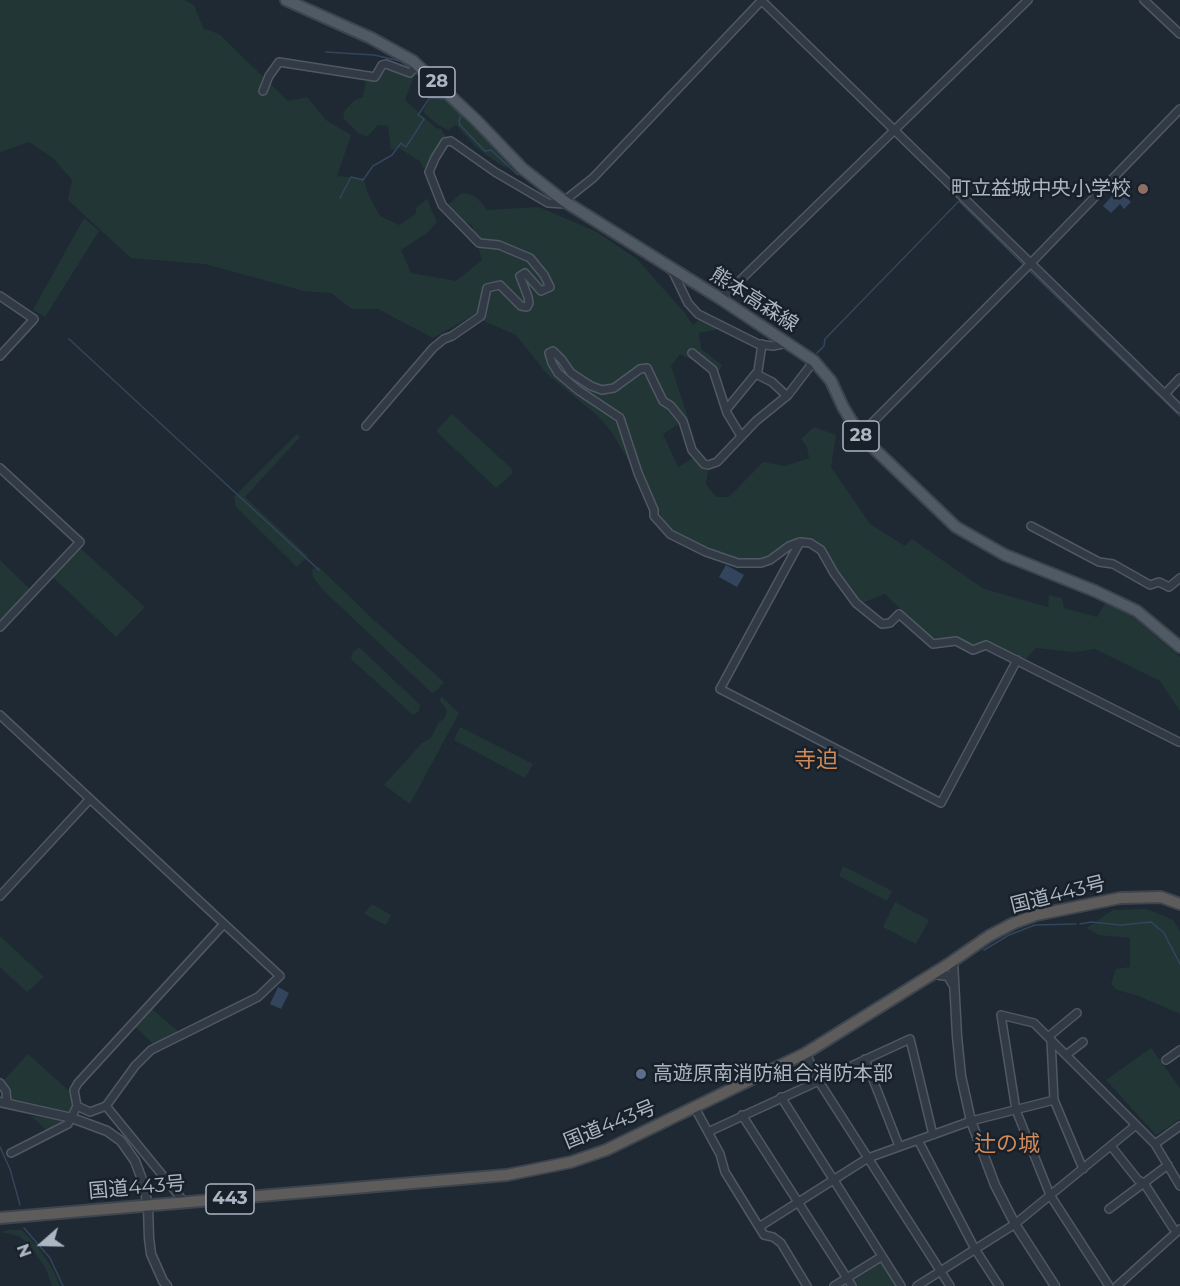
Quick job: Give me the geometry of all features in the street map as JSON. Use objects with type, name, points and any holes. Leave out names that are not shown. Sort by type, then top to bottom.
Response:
[{"type":"highway","name":"国道443号","points":[[0,1218],[516,1173],[571,1162],[606,1150],[806,1053],[1014,922],[1036,915],[1120,898],[1161,897],[1180,904]]},
{"type":"main road","name":"熊本高森線","points":[[286,0],[371,38],[418,64],[477,121],[523,170],[567,203],[721,299],[814,361],[831,381],[860,435],[956,527],[1005,555],[1095,591],[1137,611],[1180,646]]},
{"type":"street","points":[[366,426],[433,348],[482,316],[488,288],[500,285],[521,306],[526,307],[529,303],[528,297],[520,276],[525,273],[541,291],[550,287],[544,275],[530,258],[499,244],[479,243],[442,205],[429,172],[445,142],[451,141],[495,172],[548,203],[567,203],[761,0],[1180,409]]},
{"type":"street","points":[[721,299],[1028,0]]},
{"type":"street","points":[[1144,0],[1180,34]]},
{"type":"street","points":[[263,91],[269,76],[279,62],[375,77],[382,65],[386,64],[410,73],[418,64]]},
{"type":"street","points":[[860,435],[1180,109]]},
{"type":"street","points":[[671,268],[688,303],[698,314],[762,344],[773,346],[786,342]]},
{"type":"street","points":[[0,296],[34,319],[0,356]]},
{"type":"street","points":[[726,410],[756,374],[762,344]]},
{"type":"street","points":[[814,361],[787,396],[741,436],[717,462],[704,464],[692,450],[683,421],[671,406],[663,402],[647,368],[640,369],[614,388],[602,390],[571,373],[553,351],[549,353],[558,373],[578,390],[620,418],[638,473],[654,510],[654,516],[670,534],[706,552],[738,562],[760,563],[770,560],[789,546],[800,542],[810,543],[821,550],[834,573],[856,603],[882,624],[890,623],[899,614],[933,644],[956,641],[973,650],[986,645],[1179,742]]},
{"type":"street","points":[[692,353],[713,370],[726,410],[741,436]]},
{"type":"street","points":[[756,374],[772,382],[787,396]]},
{"type":"street","points":[[1164,394],[1180,378]]},
{"type":"street","points":[[0,468],[80,542],[0,627]]},
{"type":"street","points":[[1031,526],[1099,562],[1113,564],[1150,585],[1159,582],[1169,587],[1180,578]]},
{"type":"street","points":[[800,542],[720,688],[941,803],[1017,660]]},
{"type":"street","points":[[0,715],[280,976],[258,997],[151,1050],[135,1066],[106,1106],[90,1112],[77,1106]]},
{"type":"street","points":[[0,896],[89,800]]},
{"type":"street","points":[[11,1153],[68,1124],[77,1106],[74,1090],[78,1083],[223,925]]},
{"type":"street","points":[[953,961],[961,1076],[971,1121],[995,1185],[1015,1224],[1054,1286]]},
{"type":"street","points":[[933,974],[948,976],[954,987]]},
{"type":"street","points":[[1049,1038],[1077,1013]]},
{"type":"street","points":[[1109,1286],[1050,1195],[1016,1110],[1001,1015],[1034,1023],[1155,1144],[1180,1186]]},
{"type":"street","points":[[1049,1038],[1054,1100],[1083,1169]]},
{"type":"street","points":[[708,1132],[742,1114],[910,1039],[933,1135]]},
{"type":"street","points":[[1066,1055],[1083,1042]]},
{"type":"street","points":[[1166,1060],[1180,1050]]},
{"type":"street","points":[[806,1053],[819,1080],[950,1286]]},
{"type":"street","points":[[865,1059],[899,1146]]},
{"type":"street","points":[[0,1083],[6,1091],[4,1103],[72,1118],[107,1131],[121,1141],[135,1161],[143,1182],[151,1254],[167,1286]]},
{"type":"street","points":[[781,1097],[881,1257],[902,1286]]},
{"type":"street","points":[[759,1227],[868,1158],[971,1121],[1054,1100]]},
{"type":"street","points":[[106,1106],[185,1203]]},
{"type":"street","points":[[695,1108],[720,1154],[725,1172],[759,1227],[766,1237],[773,1237],[781,1243],[807,1286]]},
{"type":"street","points":[[742,1114],[852,1286]]},
{"type":"street","points":[[917,1286],[1015,1224],[1136,1125]]},
{"type":"street","points":[[1155,1144],[1180,1126]]},
{"type":"street","points":[[918,1140],[975,1250],[999,1286]]},
{"type":"street","points":[[1111,1146],[1138,1180],[1144,1183],[1176,1229],[1117,1286]]},
{"type":"street","points":[[1109,1209],[1167,1166]]},
{"type":"street","points":[[834,1286],[881,1257]]},
{"type":"green space","points":[[0,0],[184,0],[194,5],[203,28],[219,34],[288,101],[307,97],[326,120],[351,135],[337,176],[363,178],[369,196],[380,216],[399,225],[416,214],[416,208],[427,199],[437,222],[427,233],[401,250],[411,273],[456,281],[482,260],[472,225],[461,220],[449,204],[462,193],[473,195],[486,210],[539,207],[597,232],[637,259],[693,325],[701,318],[720,329],[699,333],[701,349],[722,365],[718,373],[680,354],[671,366],[688,418],[663,434],[678,467],[693,458],[708,470],[706,484],[716,497],[729,497],[763,462],[785,466],[809,458],[807,447],[801,439],[814,427],[836,435],[831,467],[870,524],[905,546],[912,539],[984,589],[1048,607],[1049,595],[1062,598],[1064,608],[1097,617],[1106,602],[1133,617],[1180,657],[1180,711],[1160,681],[1095,649],[1074,652],[1036,648],[1026,659],[987,641],[973,647],[933,641],[885,594],[862,603],[835,571],[815,540],[797,539],[758,561],[737,560],[706,550],[671,532],[611,431],[598,416],[547,374],[516,335],[472,316],[433,338],[378,309],[352,309],[331,293],[304,291],[205,264],[131,258],[68,200],[72,180],[53,158],[29,142],[0,152]]},
{"type":"green space","points":[[387,67],[415,74],[405,100],[436,128],[441,129],[446,137],[428,166],[423,169],[421,162],[399,148],[391,150],[388,126],[378,125],[366,136],[358,133],[343,118],[345,110],[355,100],[363,97],[366,80],[378,79],[382,70]]},
{"type":"green space","points":[[432,96],[443,96],[511,165],[506,168],[488,156],[475,146],[456,125],[448,130],[423,112]]},
{"type":"green space","points":[[84,218],[99,231],[45,317],[33,310]]},
{"type":"green space","points":[[452,414],[511,468],[513,473],[496,488],[437,432]]},
{"type":"green space","points":[[297,434],[300,437],[245,497],[308,556],[297,567],[236,507],[234,497]]},
{"type":"green space","points":[[79,547],[145,607],[116,637],[53,577]]},
{"type":"green space","points":[[0,560],[31,590],[0,622]]},
{"type":"green space","points":[[319,567],[377,623],[444,682],[436,691],[432,693],[323,590],[313,577],[312,569]]},
{"type":"green space","points":[[359,647],[420,705],[419,711],[413,715],[351,659],[353,652]]},
{"type":"green space","points":[[441,696],[459,713],[410,804],[384,785],[422,743],[431,738],[439,722],[445,718],[447,710],[440,701]]},
{"type":"green space","points":[[460,727],[533,764],[525,778],[454,740]]},
{"type":"green space","points":[[843,866],[892,891],[887,901],[839,876]]},
{"type":"green space","points":[[895,902],[929,920],[916,944],[883,927]]},
{"type":"green space","points":[[372,904],[391,915],[386,925],[364,914]]},
{"type":"green space","points":[[1147,909],[1173,920],[1180,931],[1180,1014],[1139,996],[1117,990],[1111,984],[1116,969],[1130,967],[1130,938],[1099,935],[1086,928],[1113,910]]},
{"type":"green space","points":[[0,936],[44,977],[27,992],[0,967]]},
{"type":"green space","points":[[151,1008],[180,1033],[155,1046],[135,1026]]},
{"type":"green space","points":[[1151,1048],[1180,1088],[1180,1119],[1156,1135],[1106,1080]]},
{"type":"green space","points":[[28,1054],[69,1091],[74,1104],[68,1112],[11,1100],[3,1081]]},
{"type":"green space","points":[[31,1116],[65,1121],[66,1122],[48,1132]]},
{"type":"green space","points":[[22,1230],[38,1247],[52,1268],[60,1286],[52,1286],[46,1269],[30,1245],[19,1236],[1,1232]]},
{"type":"green space","points":[[881,1263],[895,1286],[858,1286],[854,1280]]},
{"type":"water","points":[[1118,189],[1131,202],[1124,209],[1120,204],[1111,213],[1103,206]]},
{"type":"water","points":[[726,565],[744,575],[737,587],[719,577]]},
{"type":"water","points":[[278,987],[289,993],[281,1009],[270,1004]]},
{"type":"waterway","points":[[326,52],[374,55],[400,61],[411,69]]},
{"type":"waterway","points":[[415,72],[424,79],[423,92],[430,98],[445,99],[461,115],[460,125],[485,151],[491,150],[518,175]]},
{"type":"waterway","points":[[340,198],[351,177],[363,180],[373,166],[392,155],[401,143],[406,147],[424,119],[418,115],[429,99]]},
{"type":"waterway","points":[[817,353],[824,346],[825,339],[959,201],[1025,266]]},
{"type":"waterway","points":[[1029,270],[1180,416]]},
{"type":"waterway","points":[[69,339],[319,570]]},
{"type":"waterway","points":[[1080,924],[1091,922],[1121,925],[1151,922],[1164,933],[1180,964]]},
{"type":"waterway","points":[[984,950],[1009,935],[1035,925],[1076,924]]},
{"type":"waterway","points":[[0,1147],[10,1169],[20,1205]]},
{"type":"waterway","points":[[24,1228],[50,1258],[63,1286]]},
{"type":"place","name":"町立益城中央小学校","points":[[1143,189]]},
{"type":"place","name":"高遊原南消防組合消防本部","points":[[641,1074]]},
{"type":"district","name":"寺迫","points":[[816,761]]},
{"type":"district","name":"辻の城","points":[[1007,1145]]}]
